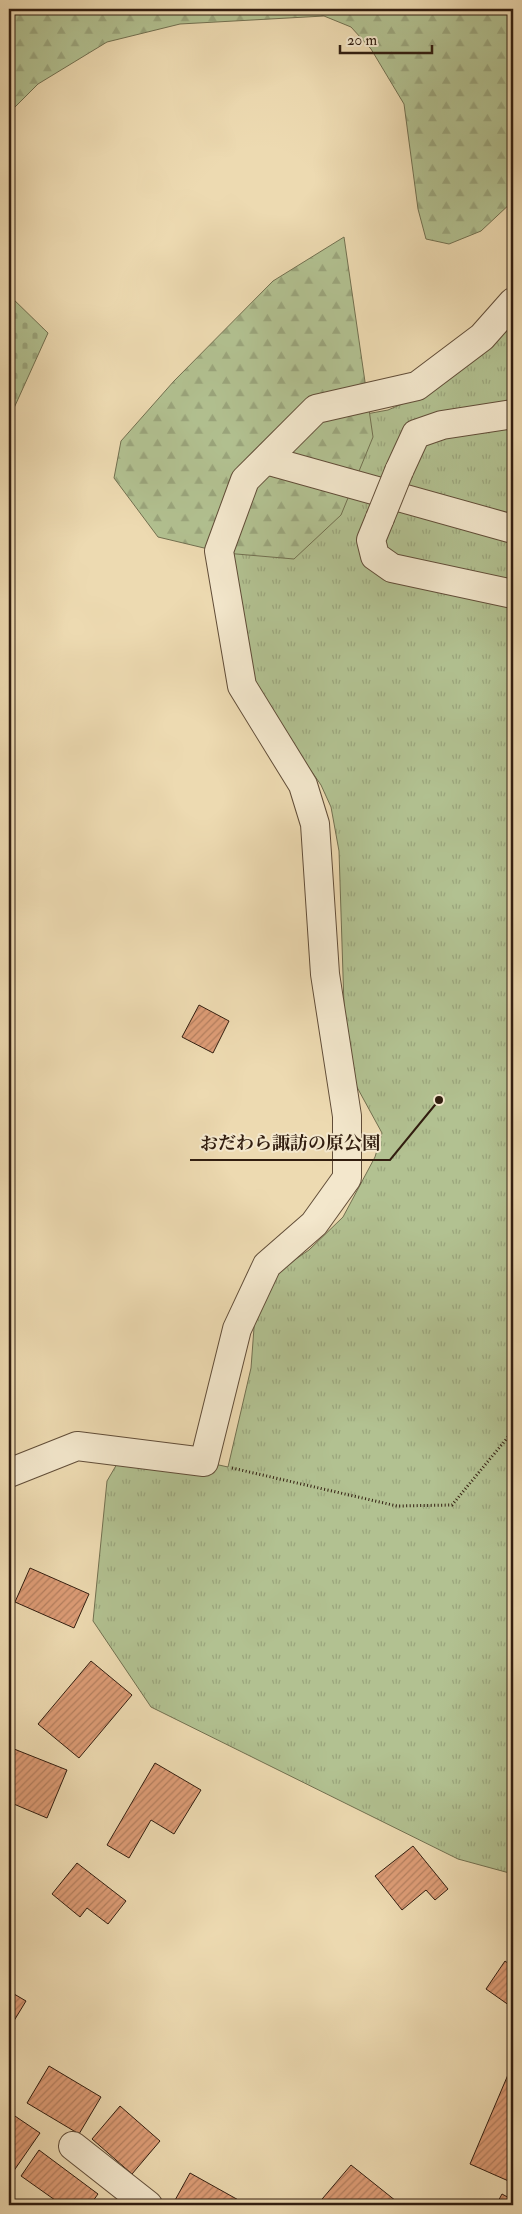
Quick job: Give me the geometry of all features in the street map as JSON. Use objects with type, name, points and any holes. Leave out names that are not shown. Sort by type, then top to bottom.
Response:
[{"type":"street","points":[[9,1473],[77,1446],[204,1462],[237,1330],[267,1265],[314,1224],[347,1178],[347,1116],[325,974],[315,824],[303,786],[242,686],[219,551],[246,480],[316,409],[417,386],[482,337],[513,302]]},
{"type":"street","points":[[513,414],[442,425],[416,434],[399,470],[371,540],[376,556],[392,568],[513,594]]},
{"type":"street","points":[[266,460],[513,529]]},
{"type":"street","points":[[73,2146],[148,2205]]},
{"type":"path","points":[[204,1462],[397,1506],[452,1505],[513,1431]]},
{"type":"green space","points":[[9,9],[513,9],[513,201],[481,231],[449,244],[426,239],[418,209],[404,104],[371,49],[351,27],[324,16],[180,24],[107,42],[38,84],[9,113]]},
{"type":"green space","points":[[344,237],[373,437],[341,515],[294,559],[225,553],[158,537],[114,478],[121,441],[174,381],[273,281]]},
{"type":"green space","points":[[513,279],[513,1874],[458,1859],[151,1707],[93,1621],[107,1481],[128,1445],[228,1467],[251,1368],[256,1301],[268,1278],[309,1250],[343,1217],[375,1157],[382,1133],[346,1067],[339,851],[331,807],[321,785],[269,710],[252,674],[226,509],[350,417],[388,410],[430,392],[505,300]]},
{"type":"green space","points":[[9,295],[48,333],[9,419]]},
{"type":"building","points":[[199,1005],[229,1021],[213,1053],[182,1037]]},
{"type":"building","points":[[30,1568],[89,1594],[74,1628],[15,1602]]},
{"type":"building","points":[[91,1661],[132,1695],[79,1758],[38,1724]]},
{"type":"building","points":[[9,1747],[67,1770],[47,1818],[9,1802]]},
{"type":"building","points":[[155,1763],[201,1790],[174,1834],[151,1820],[129,1858],[107,1845]]},
{"type":"building","points":[[413,1846],[448,1889],[435,1900],[426,1890],[402,1910],[375,1876]]},
{"type":"building","points":[[77,1863],[126,1901],[108,1924],[87,1908],[80,1917],[52,1894]]},
{"type":"building","points":[[505,1961],[513,1967],[513,2008],[486,1989]]},
{"type":"building","points":[[9,1991],[26,2001],[9,2029]]},
{"type":"building","points":[[513,2063],[513,2183],[470,2164]]},
{"type":"building","points":[[49,2066],[101,2097],[79,2134],[27,2103]]},
{"type":"building","points":[[120,2106],[160,2141],[132,2174],[92,2139]]},
{"type":"building","points":[[9,2112],[40,2133],[13,2172],[9,2169]]},
{"type":"building","points":[[39,2150],[98,2194],[90,2205],[62,2205],[21,2176]]},
{"type":"building","points":[[351,2165],[401,2205],[317,2205]]},
{"type":"building","points":[[190,2173],[242,2202],[240,2205],[180,2205],[174,2202]]},
{"type":"building","points":[[502,2194],[513,2200],[513,2205],[496,2205]]},
{"type":"place","name":"おだわら諏訪の原公園","points":[[439,1100]]}]
